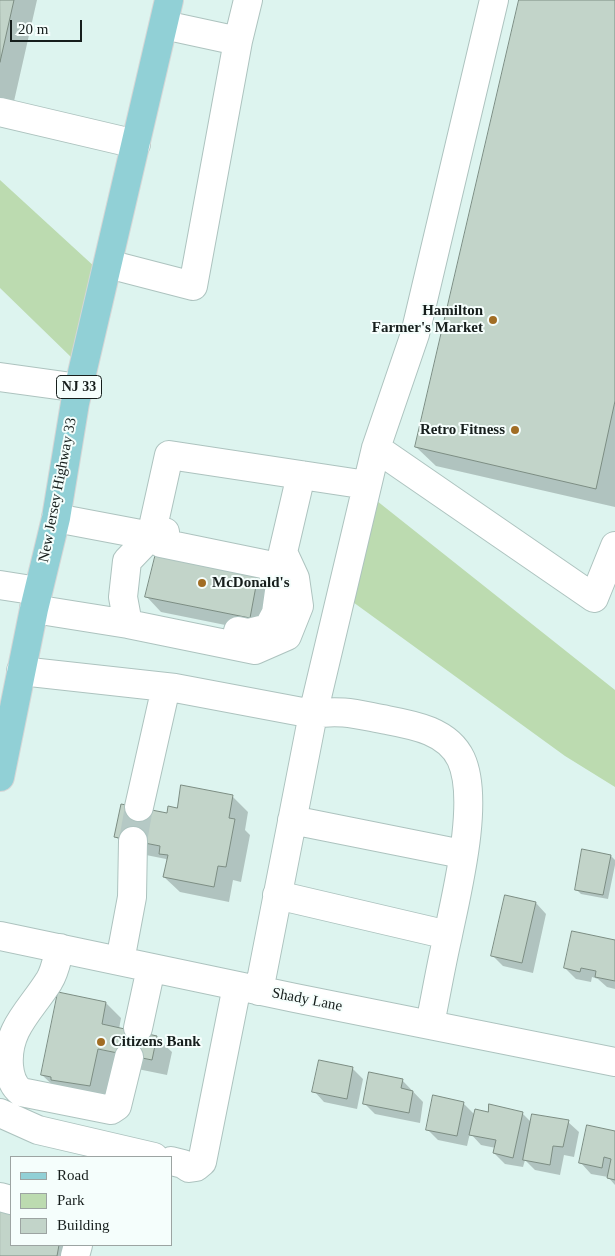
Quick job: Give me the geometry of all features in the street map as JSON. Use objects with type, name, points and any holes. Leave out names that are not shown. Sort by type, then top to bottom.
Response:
[{"type":"main road","name":"New Jersey Highway 33","points":[[0,778],[36,600],[56,518],[79,388],[166,12]]},
{"type":"street","points":[[108,264],[193,286],[238,41],[248,0]]},
{"type":"street","points":[[177,1162],[189,1168],[196,1167],[202,1162],[248,988],[277,895],[313,714],[367,485],[376,448],[415,334],[494,0]]},
{"type":"street","points":[[166,12],[238,41]]},
{"type":"street","points":[[0,112],[136,144]]},
{"type":"street","points":[[0,377],[79,388]]},
{"type":"street","points":[[376,448],[594,598],[615,546]]},
{"type":"street","points":[[141,626],[123,597],[127,561],[151,536],[169,455],[367,485]]},
{"type":"street","points":[[0,585],[36,600],[141,626],[255,650],[287,636],[299,606],[295,578],[283,552],[301,475]]},
{"type":"street","points":[[56,518],[151,536],[161,543],[268,564],[280,584],[276,614],[268,628],[248,633],[186,620],[141,626]]},
{"type":"street","points":[[151,536],[178,529],[283,552]]},
{"type":"street","points":[[22,670],[166,687],[313,714],[336,710],[422,726],[446,741],[461,759],[469,807],[459,886],[430,1024]]},
{"type":"street","points":[[139,808],[166,687]]},
{"type":"street","points":[[292,820],[462,854]]},
{"type":"street","points":[[120,961],[132,897],[133,841]]},
{"type":"street","points":[[277,895],[448,935]]},
{"type":"street","name":"Shady Lane","points":[[0,936],[615,1062]]},
{"type":"street","points":[[60,948],[51,979],[19,1020],[10,1040],[9,1064],[14,1087],[8,1117],[38,1130],[150,1156]]},
{"type":"street","points":[[138,1028],[151,968]]},
{"type":"street","points":[[14,1087],[21,1092],[110,1110],[117,1106],[129,1057]]},
{"type":"green space","points":[[0,180],[96,268],[72,358],[0,288]]},
{"type":"green space","points":[[372,497],[615,690],[615,787],[565,756],[346,597]]},
{"type":"building","points":[[0,0],[14,0],[0,62]]},
{"type":"building","points":[[519,0],[615,0],[615,401],[596,489],[415,447]]},
{"type":"building","name":"McDonald's","points":[[157,549],[259,570],[250,618],[145,597]]},
{"type":"building","points":[[181,785],[233,795],[229,818],[235,819],[226,867],[218,866],[214,887],[163,877],[168,855],[159,854],[160,846],[114,837],[121,804],[167,813],[168,806],[177,808]]},
{"type":"building","points":[[582,849],[611,855],[603,895],[575,890]]},
{"type":"building","points":[[505,895],[536,902],[522,963],[491,956]]},
{"type":"building","points":[[572,931],[615,940],[615,981],[595,977],[596,971],[581,968],[580,972],[564,968]]},
{"type":"building","name":"Citizens Bank","points":[[58,992],[106,1002],[102,1024],[157,1036],[152,1060],[98,1049],[90,1086],[51,1080],[51,1077],[41,1075]]},
{"type":"building","points":[[319,1060],[353,1067],[347,1099],[312,1092]]},
{"type":"building","points":[[369,1072],[403,1079],[401,1088],[413,1091],[409,1113],[363,1104]]},
{"type":"building","points":[[433,1095],[464,1102],[457,1136],[426,1130]]},
{"type":"building","points":[[489,1104],[523,1112],[513,1158],[493,1153],[496,1140],[469,1135],[475,1109],[488,1112]]},
{"type":"building","points":[[532,1114],[569,1120],[563,1147],[553,1146],[550,1165],[523,1160]]},
{"type":"building","points":[[587,1125],[615,1131],[615,1180],[607,1178],[611,1159],[604,1157],[602,1168],[579,1163]]},
{"type":"building","points":[[0,1207],[10,1209],[10,1246],[59,1246],[57,1256],[0,1256]]},
{"type":"tunnel","points":[[133,841],[139,807]]},
{"type":"place","name":"Hamilton Farmer's Market","points":[[493,320]]},
{"type":"place","name":"Retro Fitness","points":[[515,430]]},
{"type":"place","name":"McDonald's","points":[[202,583]]},
{"type":"place","name":"Citizens Bank","points":[[101,1042]]}]
